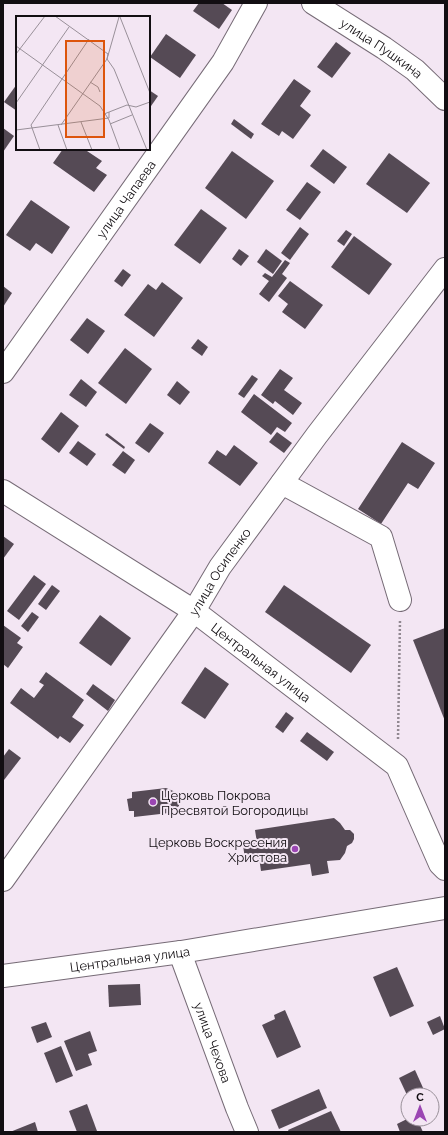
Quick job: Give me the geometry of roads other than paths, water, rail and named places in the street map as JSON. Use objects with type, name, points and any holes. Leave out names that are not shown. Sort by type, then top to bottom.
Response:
[{"type":"street","name":"улица Чапаева","points":[[3,372],[223,62],[256,3]]},
{"type":"street","name":"улица Пушкина","points":[[313,3],[384,48],[415,70],[445,98]]},
{"type":"street","name":"улица Осипенко","points":[[3,880],[194,612],[220,567],[317,435],[445,269]]},
{"type":"street","points":[[282,483],[381,537],[400,600]]},
{"type":"street","name":"Центральная улица","points":[[3,491],[194,612],[397,766],[443,865]]},
{"type":"street","name":"Центральная улица","points":[[3,976],[181,952],[445,908]]},
{"type":"street","name":"улица Чехова","points":[[181,952],[226,1079],[247,1132]]},
{"type":"place","name":"Церковь Покрова Пресвятой Богородицы","points":[[153,802]]},
{"type":"place","name":"Церковь Воскресения Христова","points":[[295,849]]}]
